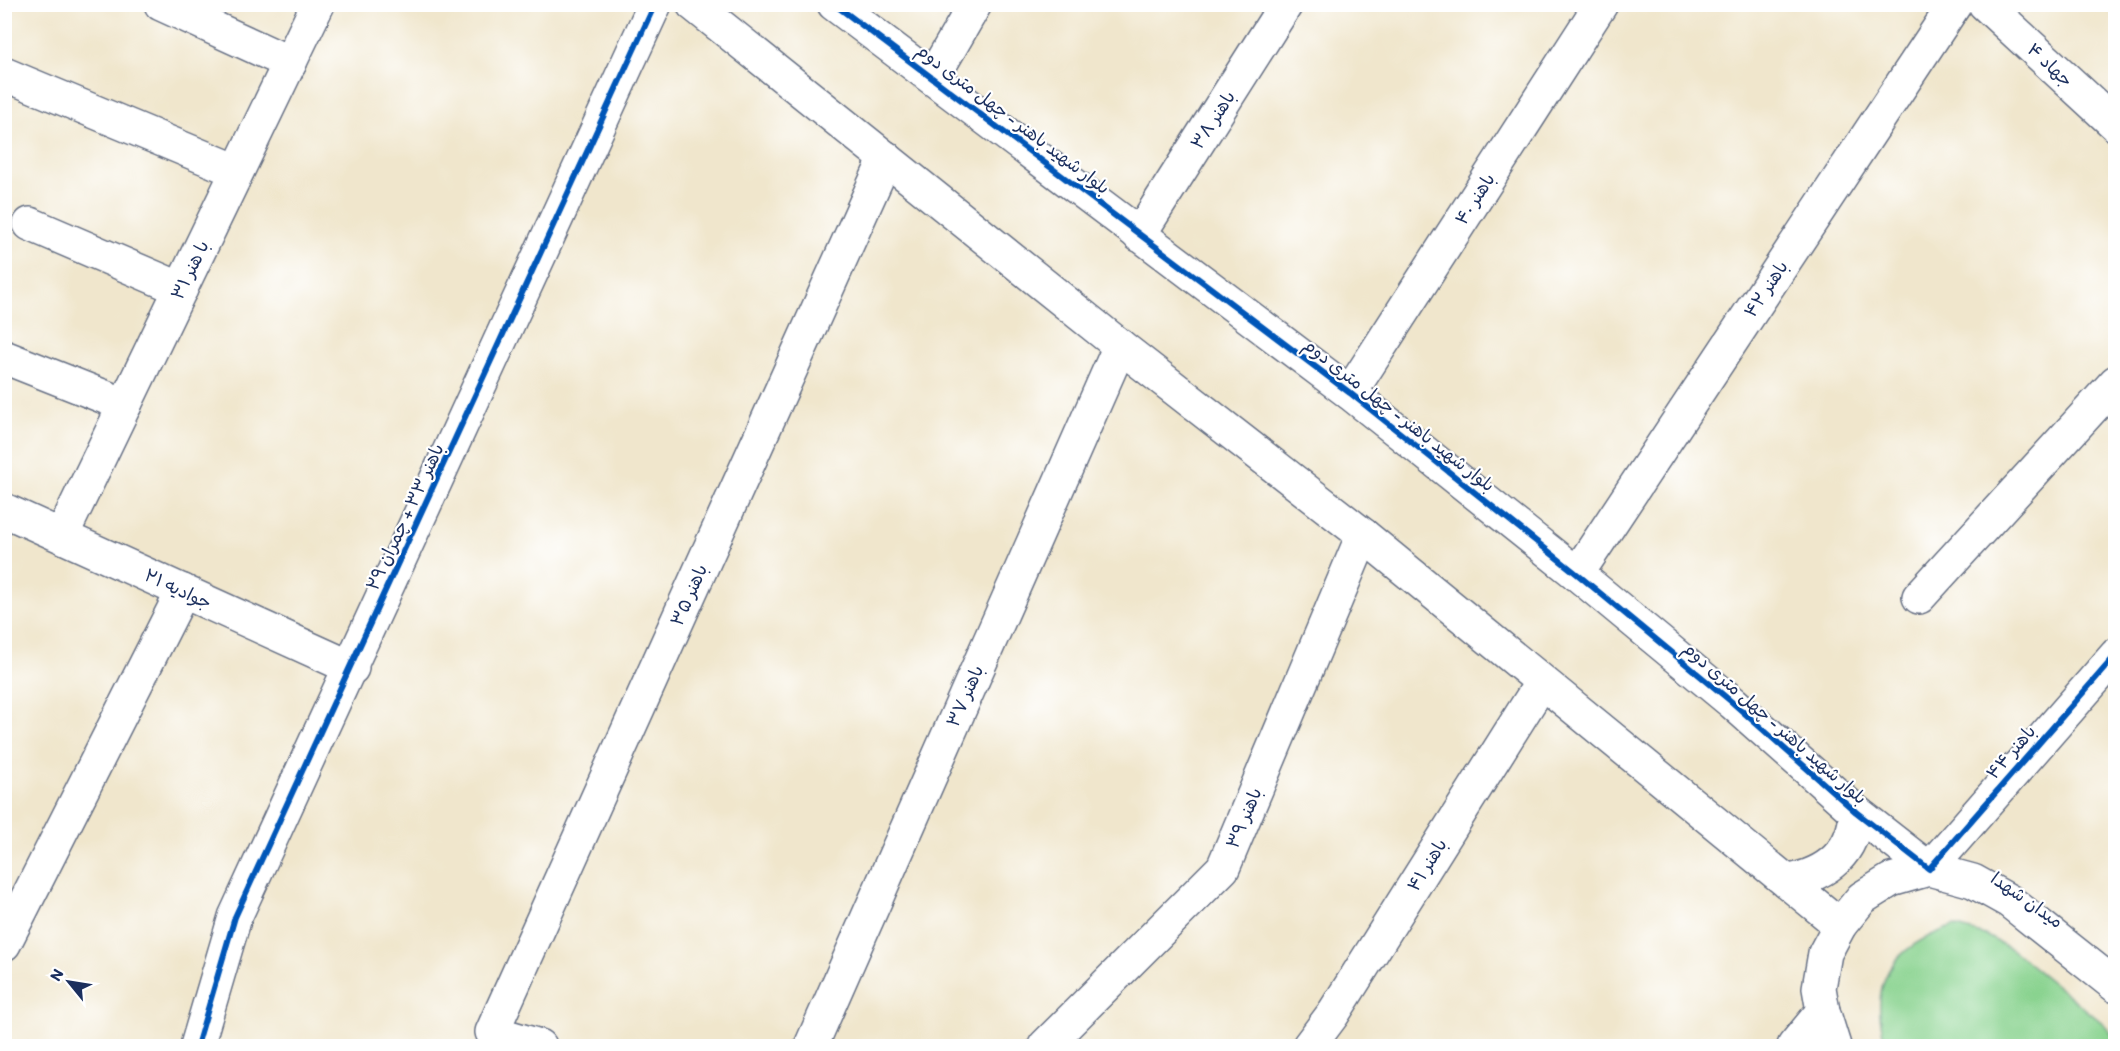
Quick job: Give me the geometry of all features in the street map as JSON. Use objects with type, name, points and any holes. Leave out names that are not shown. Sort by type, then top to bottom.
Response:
[{"type":"street","points":[[161,4],[290,63]]},
{"type":"street","name":"با هنر ۳۱","points":[[62,535],[318,4]]},
{"type":"street","name":"باهنر ۳۳ + چمران ۲۹","points":[[197,1047],[235,917],[352,668],[655,4]]},
{"type":"street","points":[[693,4],[1120,346],[1363,535],[1840,925]]},
{"type":"street","name":"بلوار شهید باهنر - چهل متری دوم","points":[[834,4],[1350,393],[1577,574],[1733,703],[1856,812],[1929,868]]},
{"type":"street","points":[[933,77],[975,4]]},
{"type":"street","name":"باهنر ۳۸","points":[[1139,235],[1287,4]]},
{"type":"street","name":"باهنر ۴۰","points":[[1350,393],[1601,4]]},
{"type":"street","name":"باهنر ۴۲","points":[[1577,574],[1955,4]]},
{"type":"street","name":"جهاد ۴","points":[[1985,4],[2115,125]]},
{"type":"street","points":[[4,74],[237,171]]},
{"type":"street","name":"باهنر ۳۵","points":[[540,1047],[492,1032],[886,158]]},
{"type":"street","points":[[30,224],[181,289]]},
{"type":"street","name":"باهنر ۳۷","points":[[811,1047],[1120,346]]},
{"type":"street","points":[[4,357],[125,405]]},
{"type":"street","points":[[1918,597],[2115,382]]},
{"type":"street","name":"جوادیه ۲۱","points":[[4,510],[352,668]]},
{"type":"street","name":"باهنر ۳۹","points":[[1045,1047],[1223,868],[1363,535]]},
{"type":"street","points":[[4,944],[183,591]]},
{"type":"street","name":"باهنر ۴۴","points":[[1929,868],[2115,655]]},
{"type":"street","name":"باهنر ۴۱","points":[[1309,1047],[1333,1014],[1542,682]]},
{"type":"street","points":[[1789,881],[1808,878],[1833,864],[1851,841],[1856,812]]},
{"type":"street","points":[[1834,1047],[1823,1011],[1820,988],[1824,953],[1840,925],[1862,898],[1891,880],[1929,868]]},
{"type":"street","name":"میدان شهدا","points":[[1929,868],[1972,880],[2009,901],[2115,986]]},
{"type":"street","points":[[1794,1047],[1823,1011]]},
{"type":"green space","points":[[1954,926],[1985,935],[2011,949],[2104,1024],[2115,1038],[2115,1046],[1886,1046],[1880,1003],[1883,985],[1889,970],[1914,944]]},
{"type":"cycle path","points":[[197,1046],[235,917],[655,4]]},
{"type":"cycle path","points":[[834,4],[1350,393],[1577,574],[1733,703],[1856,812],[1929,869],[2116,655]]}]
